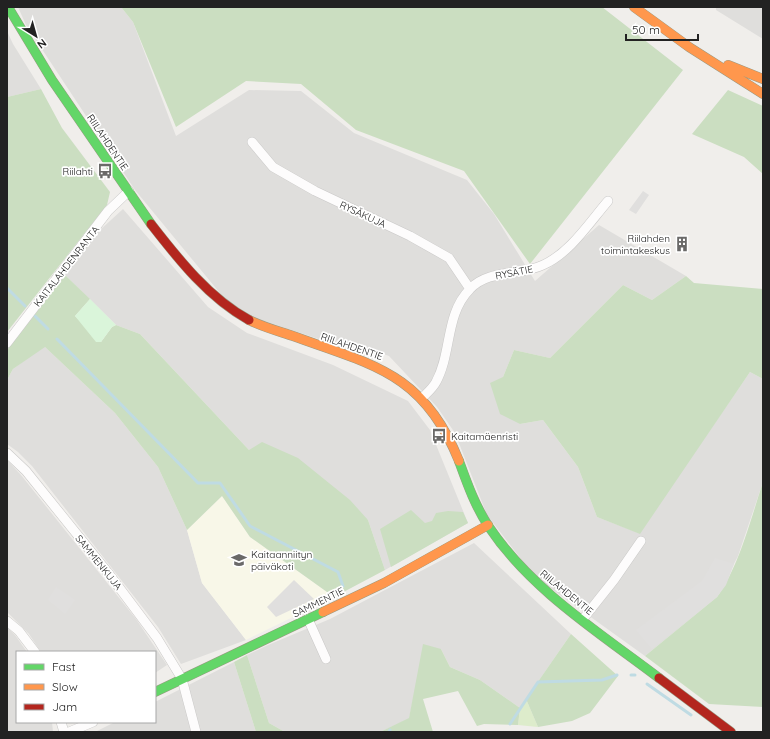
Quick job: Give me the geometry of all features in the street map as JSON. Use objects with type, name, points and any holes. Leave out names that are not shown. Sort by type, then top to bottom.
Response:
[{"type":"street","name":"RIILAHDENTIE","points":[[8,7],[32,50],[129,191],[165,241],[205,288],[234,311],[250,321],[385,369],[409,386],[437,415],[448,433],[472,495],[488,525],[535,581],[706,715],[731,732]]},
{"type":"street","points":[[634,7],[672,36],[763,94]]},
{"type":"street","points":[[704,56],[763,79]]},
{"type":"street","name":"RYSÄKUJA","points":[[252,142],[273,167],[315,192],[410,236],[449,258],[470,289]]},
{"type":"street","name":"KAITALAHDENRANTA","points":[[7,343],[108,211],[129,191]]},
{"type":"street","name":"RYSÄTIE","points":[[422,398],[435,384],[440,374],[452,322],[458,304],[470,289],[489,277],[530,270],[545,264],[560,254],[576,238],[608,201]]},
{"type":"street","name":"SAMMENKUJA","points":[[7,453],[26,470],[141,615],[157,638],[182,679],[196,732]]},
{"type":"street","name":"SAMMENTIE","points":[[156,692],[427,560],[488,525]]},
{"type":"street","points":[[583,619],[614,580],[640,541]]},
{"type":"street","points":[[308,619],[326,659]]},
{"type":"street","points":[[7,620],[34,651]]},
{"type":"street","points":[[69,732],[91,723]]},
{"type":"shaded area","points":[[18,7],[121,7],[133,22],[176,136],[249,90],[301,91],[354,133],[467,180],[494,214],[535,281],[599,225],[686,276],[652,300],[623,285],[550,358],[514,350],[503,377],[520,424],[543,420],[578,467],[597,517],[639,533],[750,372],[763,379],[763,482],[738,556],[717,597],[645,656],[535,577],[487,515],[455,433],[437,407],[389,356],[361,346],[334,344],[252,317],[224,298],[135,190],[26,25]]},
{"type":"shaded area","points":[[716,7],[763,7],[763,39],[716,10]]},
{"type":"shaded area","points":[[7,31],[13,44],[41,89],[7,97]]},
{"type":"shaded area","points":[[643,191],[649,195],[636,214],[629,210]]},
{"type":"shaded area","points":[[123,209],[208,307],[247,333],[333,365],[408,401],[430,430],[468,523],[385,570],[368,520],[249,450],[140,334],[116,325],[65,275],[88,241]]},
{"type":"shaded area","points":[[44,346],[115,413],[158,467],[187,530],[202,583],[246,640],[181,664],[158,627],[32,466],[18,452],[7,444],[7,380],[13,369]]},
{"type":"shaded area","points":[[7,460],[21,475],[136,619],[167,665],[156,672],[156,651],[40,651],[29,634],[7,612]]},
{"type":"shaded area","name":"Kaitaanniityn päiväkoti","points":[[222,496],[250,537],[334,597],[246,640],[202,583],[187,530]]},
{"type":"shaded area","points":[[474,543],[571,634],[520,708],[480,680],[450,667],[441,649],[416,686],[409,719],[380,732],[285,732],[269,723],[247,655],[330,619]]},
{"type":"shaded area","points":[[715,558],[734,564],[726,585],[717,597],[652,649],[636,630],[702,581]]},
{"type":"shaded area","points":[[294,580],[314,599],[276,617],[267,607]]},
{"type":"shaded area","points":[[56,587],[75,600],[65,614],[48,600]]},
{"type":"shaded area","points":[[7,627],[15,635],[26,651],[16,651],[16,723],[52,723],[53,732],[7,732]]},
{"type":"shaded area","points":[[234,662],[256,732],[95,732],[113,723],[156,723],[156,701]]},
{"type":"green space","points":[[121,7],[602,7],[683,70],[530,264],[464,171],[356,130],[301,84],[246,81],[176,127],[133,22]]},
{"type":"green space","points":[[41,89],[62,128],[110,192],[107,205],[7,332],[7,97]]},
{"type":"green space","points":[[728,90],[763,106],[763,174],[744,157],[692,134]]},
{"type":"green space","points":[[65,275],[90,299],[75,316],[101,342],[112,327],[116,325],[140,334],[249,450],[262,442],[298,458],[350,500],[368,520],[385,570],[334,597],[250,537],[222,496],[187,530],[158,467],[115,413],[45,347],[13,369],[7,380],[7,350]]},
{"type":"green space","points":[[686,276],[694,283],[763,289],[763,379],[750,372],[640,534],[597,517],[578,467],[543,420],[520,424],[500,414],[490,383],[503,377],[514,350],[550,358],[623,285],[652,300]]},
{"type":"green space","points":[[90,299],[116,325],[112,327],[101,342],[96,342],[75,316]]},
{"type":"green space","points":[[763,482],[763,707],[709,704],[645,656],[717,597],[725,585],[738,557]]},
{"type":"green space","points":[[411,510],[425,523],[432,521],[436,513],[448,511],[463,512],[468,523],[391,567],[380,529]]},
{"type":"green space","points":[[571,634],[618,676],[590,713],[572,721],[538,727],[526,699]]},
{"type":"green space","points":[[423,644],[441,649],[450,667],[480,680],[520,708],[518,725],[484,724],[477,726],[458,691],[423,699],[433,732],[380,732],[409,718]]},
{"type":"green space","points":[[247,655],[269,723],[285,732],[256,732],[234,662]]},
{"type":"green space","points":[[526,699],[538,727],[518,725],[520,708]]},
{"type":"waterway","points":[[7,288],[25,306]]},
{"type":"waterway","points":[[35,316],[48,329]]},
{"type":"waterway","points":[[57,339],[198,483],[220,483],[250,526],[338,572],[343,586]]},
{"type":"waterway","points":[[510,724],[538,682],[602,680],[617,675]]},
{"type":"waterway","points":[[647,684],[691,715]]},
{"type":"traffic: fast","points":[[8,7],[52,80],[151,224]]},
{"type":"traffic: fast","points":[[459,461],[484,519],[506,550],[525,571],[546,591],[590,627],[659,678]]},
{"type":"traffic: fast","points":[[156,692],[323,612]]},
{"type":"traffic: slow","points":[[634,7],[689,47],[763,94]]},
{"type":"traffic: slow","points":[[728,65],[763,79]]},
{"type":"traffic: slow","points":[[249,320],[265,327],[348,355],[393,376],[412,390],[430,408],[445,432],[459,461]]},
{"type":"traffic: slow","points":[[323,612],[384,583],[488,525]]},
{"type":"traffic: jam","points":[[151,224],[172,251],[208,289],[234,311],[249,320]]},
{"type":"traffic: jam","points":[[659,678],[731,732]]},
{"type":"place","name":"Riilahti","points":[[105,171]]},
{"type":"place","name":"Riilahden toimintakeskus","points":[[682,244]]},
{"type":"place","name":"Kaitamäenristi","points":[[439,436]]},
{"type":"place","name":"Kaitaanniityn päiväkoti","points":[[239,560]]}]
